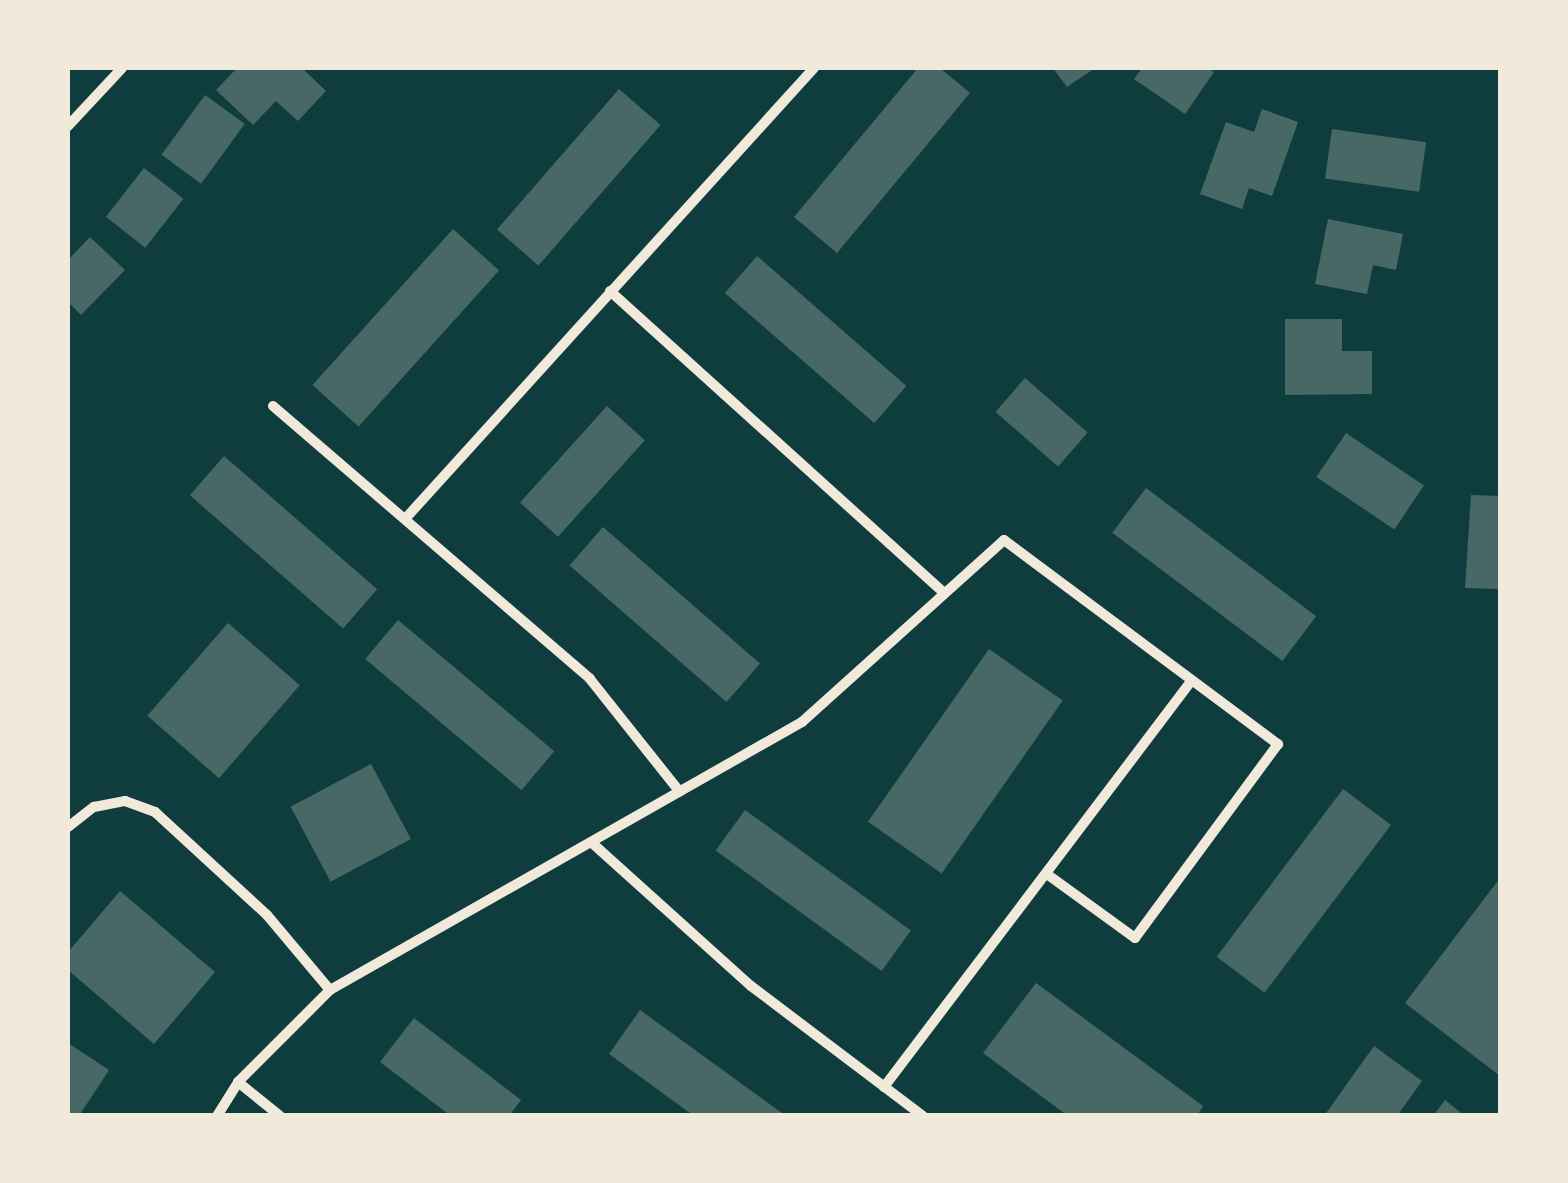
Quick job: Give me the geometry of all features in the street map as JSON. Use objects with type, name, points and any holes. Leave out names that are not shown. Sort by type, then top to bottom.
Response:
[{"type":"street","points":[[68,126],[122,68]]},
{"type":"street","points":[[405,518],[814,68]]},
{"type":"street","points":[[610,290],[944,593]]},
{"type":"street","points":[[273,406],[590,678],[680,792]]},
{"type":"street","points":[[218,1116],[238,1082],[330,990],[802,722],[1004,540],[1278,744],[1134,938],[1048,874]]},
{"type":"street","points":[[884,1087],[1192,680]]},
{"type":"street","points":[[68,827],[94,806],[125,801],[155,812],[267,915],[330,990]]},
{"type":"street","points":[[591,842],[751,986],[923,1116]]},
{"type":"street","points":[[238,1082],[280,1116]]},
{"type":"building","points":[[237,68],[302,68],[326,91],[298,121],[276,101],[253,125],[216,90]]},
{"type":"building","points":[[918,68],[940,68],[970,93],[837,253],[794,217]]},
{"type":"building","points":[[1053,68],[1095,68],[1067,87]]},
{"type":"building","points":[[1142,68],[1208,68],[1214,72],[1185,114],[1134,79]]},
{"type":"building","points":[[619,89],[661,125],[538,265],[497,229]]},
{"type":"building","points":[[205,95],[245,124],[201,184],[162,155]]},
{"type":"building","points":[[1262,109],[1298,122],[1272,196],[1249,188],[1242,209],[1200,194],[1226,122],[1254,132]]},
{"type":"building","points":[[1332,129],[1426,142],[1419,192],[1325,179]]},
{"type":"building","points":[[144,168],[183,199],[145,248],[106,217]]},
{"type":"building","points":[[1328,219],[1403,234],[1396,270],[1373,265],[1367,294],[1315,284]]},
{"type":"building","points":[[453,229],[499,270],[359,427],[312,385]]},
{"type":"building","points":[[90,237],[125,270],[81,315],[68,302],[68,260]]},
{"type":"building","points":[[757,256],[906,386],[874,423],[725,293]]},
{"type":"building","points":[[1285,319],[1342,319],[1342,351],[1372,351],[1372,394],[1285,395]]},
{"type":"building","points":[[1025,378],[1088,432],[1058,466],[995,412]]},
{"type":"building","points":[[607,406],[645,440],[558,537],[520,503]]},
{"type":"building","points":[[1346,433],[1424,486],[1394,530],[1316,477]]},
{"type":"building","points":[[224,456],[377,589],[343,628],[190,495]]},
{"type":"building","points":[[1146,488],[1316,616],[1282,661],[1112,533]]},
{"type":"building","points":[[1471,495],[1500,496],[1500,589],[1465,588]]},
{"type":"building","points":[[603,527],[760,663],[727,702],[570,565]]},
{"type":"building","points":[[398,620],[554,751],[521,790],[365,659]]},
{"type":"building","points":[[228,623],[300,685],[219,778],[147,716]]},
{"type":"building","points":[[989,649],[1063,701],[942,873],[868,822]]},
{"type":"building","points":[[371,764],[411,839],[331,882],[291,807]]},
{"type":"building","points":[[1343,789],[1391,825],[1265,993],[1217,957]]},
{"type":"building","points":[[745,810],[911,930],[881,971],[716,850]]},
{"type":"building","points":[[1500,878],[1500,1076],[1405,1003]]},
{"type":"building","points":[[120,891],[215,972],[154,1044],[68,970],[68,952]]},
{"type":"building","points":[[1036,983],[1203,1106],[1197,1116],[1068,1116],[983,1053]]},
{"type":"building","points":[[640,1010],[786,1116],[694,1116],[609,1054]]},
{"type":"building","points":[[414,1018],[521,1100],[509,1116],[451,1116],[380,1062]]},
{"type":"building","points":[[68,1043],[109,1070],[79,1116],[68,1116]]},
{"type":"building","points":[[1374,1046],[1422,1081],[1397,1116],[1324,1116]]},
{"type":"building","points":[[1445,1100],[1465,1116],[1433,1116]]}]
